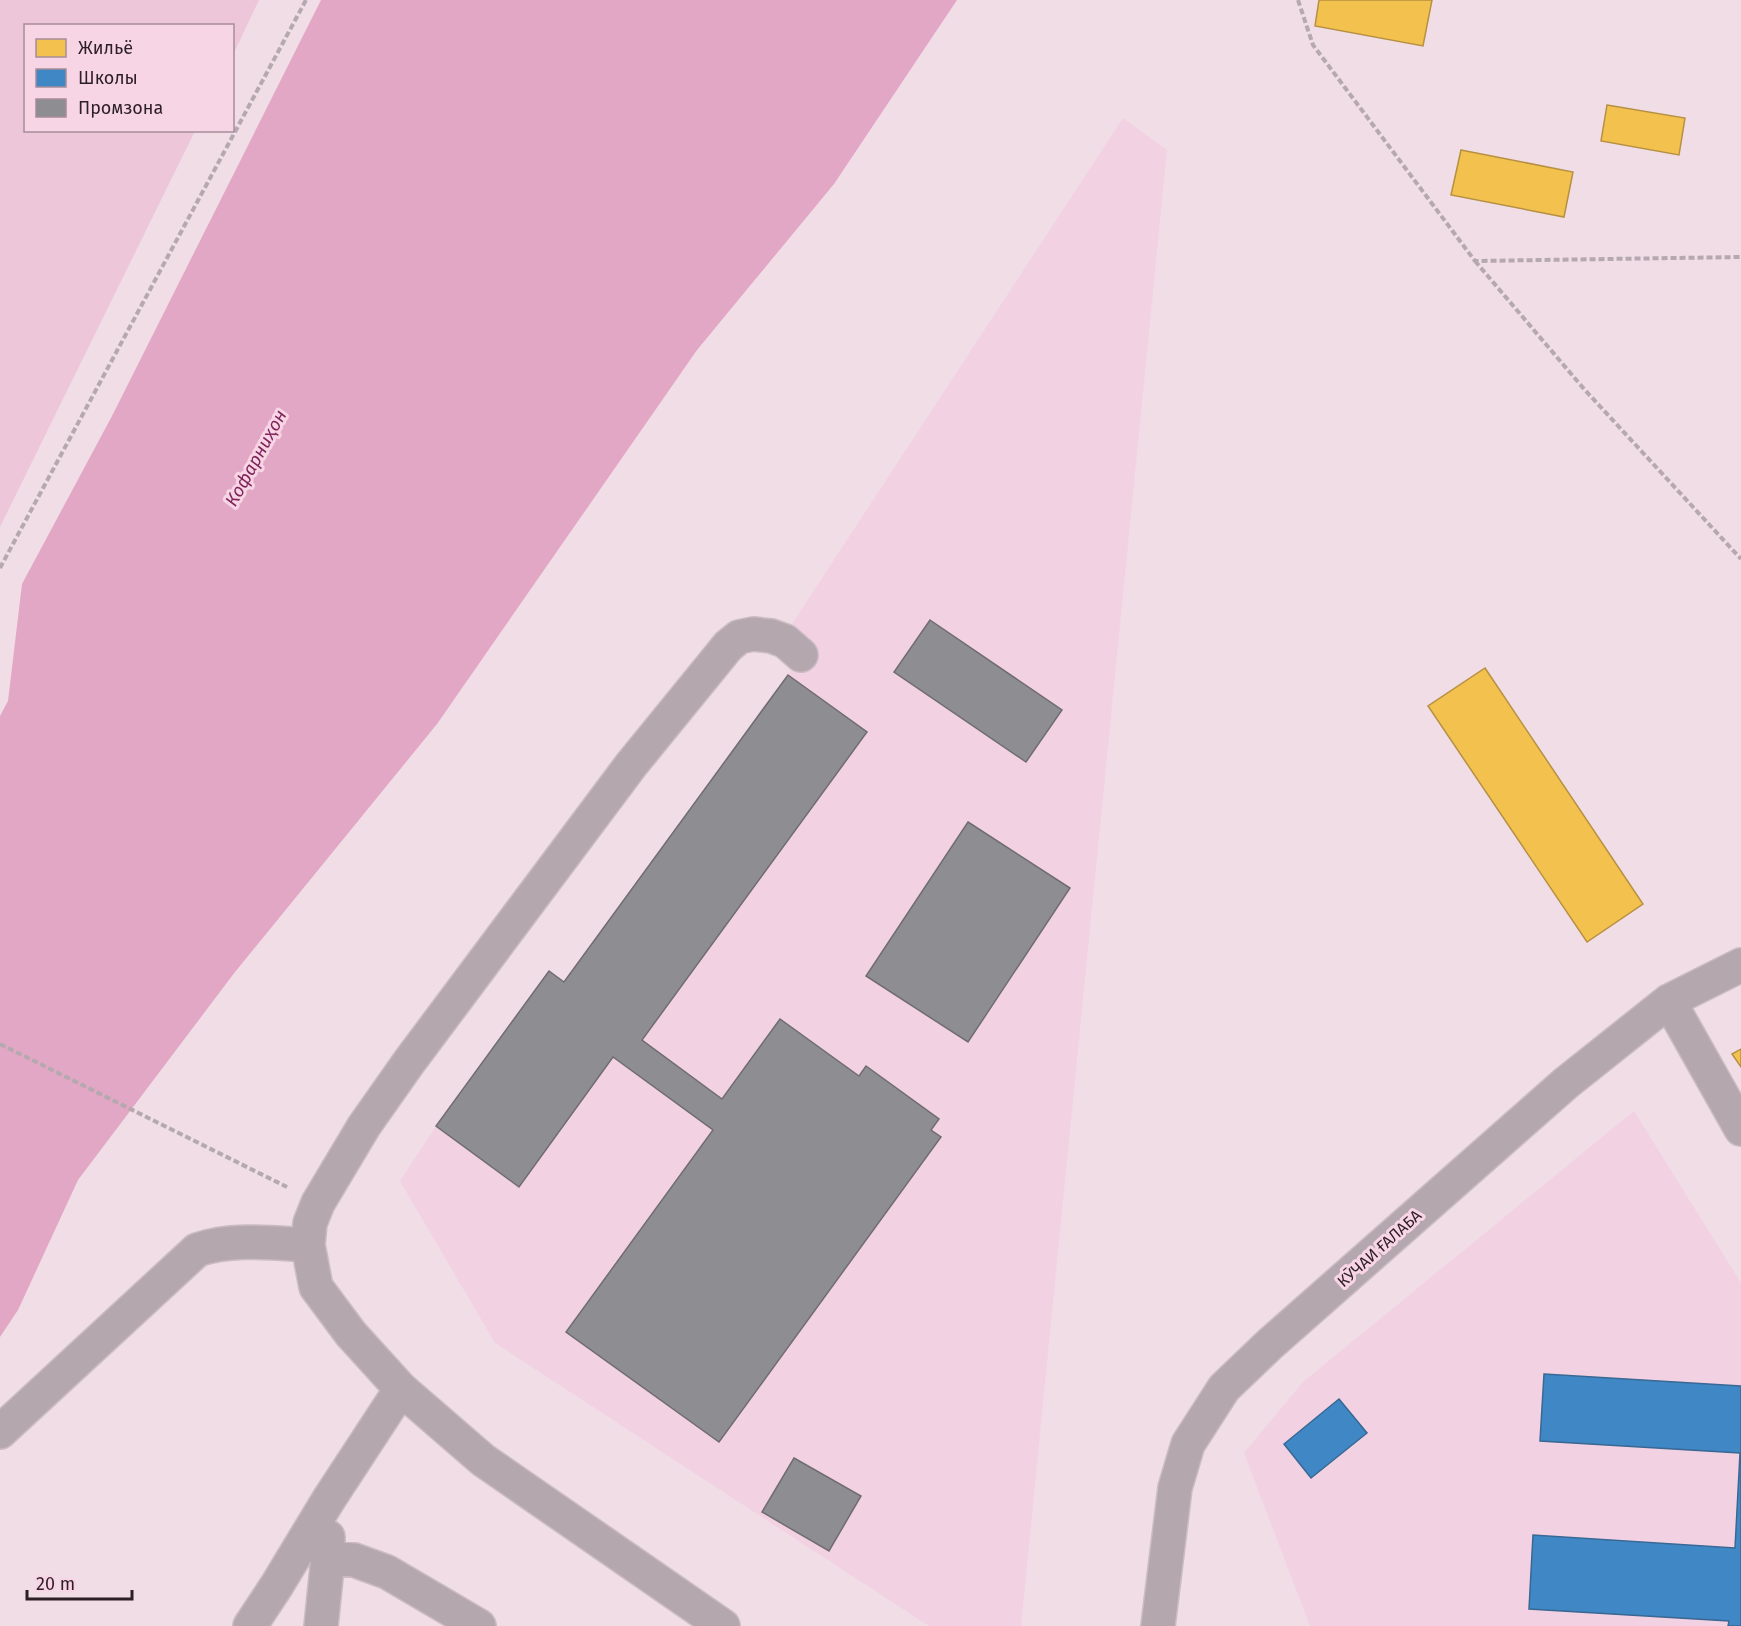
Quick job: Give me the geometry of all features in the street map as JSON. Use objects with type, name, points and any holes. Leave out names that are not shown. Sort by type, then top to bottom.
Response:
[{"type":"street","points":[[723,1626],[483,1460],[401,1389],[351,1334],[316,1287],[309,1245],[310,1223],[318,1203],[364,1126],[410,1062],[631,765],[728,646],[740,636],[753,634],[771,636],[785,641],[801,655]]},
{"type":"street","name":"КӮЧАИ ҒАЛАБА","points":[[1158,1626],[1175,1488],[1188,1444],[1224,1388],[1270,1344],[1566,1083],[1669,1001],[1741,965]]},
{"type":"street","points":[[1669,1001],[1741,1129]]},
{"type":"street","points":[[0,1432],[197,1250],[224,1243],[309,1245]]},
{"type":"street","points":[[250,1626],[401,1389]]},
{"type":"street","points":[[321,1626],[328,1558],[329,1499]]},
{"type":"street","points":[[328,1558],[354,1560],[387,1572],[478,1626]]},
{"type":"path","points":[[0,568],[306,0]]},
{"type":"path","points":[[1298,0],[1313,45],[1475,261],[1584,389],[1741,559]]},
{"type":"path","points":[[1475,261],[1741,256]]},
{"type":"path","points":[[0,1044],[285,1186]]},
{"type":"shaded area","points":[[0,0],[259,0],[234,53],[234,24],[24,24],[24,132],[195,132],[0,527]]},
{"type":"shaded area","points":[[1123,118],[1167,150],[1021,1626],[929,1626],[495,1343],[400,1181],[436,1126],[549,971],[564,982],[788,675],[810,641],[792,624]]},
{"type":"shaded area","points":[[1634,1111],[1741,1283],[1741,1626],[1310,1626],[1244,1453],[1303,1382]]},
{"type":"water","name":"Кофарниҳон","points":[[321,0],[957,0],[834,184],[697,350],[437,724],[235,972],[78,1180],[18,1310],[0,1337],[0,716],[8,701],[22,584],[112,416]]},
{"type":"building: Жильё","points":[[1319,0],[1432,0],[1423,46],[1315,26]]},
{"type":"building: Жильё","points":[[1607,105],[1685,118],[1679,155],[1601,141]]},
{"type":"building: Жильё","points":[[1461,150],[1573,172],[1564,217],[1451,195]]},
{"type":"building: Жильё","points":[[1485,668],[1643,904],[1587,942],[1428,706]]},
{"type":"building: Жильё","points":[[1741,1049],[1741,1067],[1732,1054]]},
{"type":"building: Школы","points":[[1544,1374],[1741,1386],[1741,1626],[1728,1626],[1729,1621],[1529,1609],[1533,1535],[1735,1548],[1740,1453],[1540,1441]]},
{"type":"building: Школы","points":[[1339,1399],[1367,1433],[1311,1478],[1284,1444]]},
{"type":"building: Промзона","points":[[930,620],[1062,710],[1026,762],[894,672]]},
{"type":"building: Промзона","points":[[788,675],[867,732],[642,1040],[722,1099],[780,1019],[859,1076],[866,1066],[939,1119],[931,1130],[941,1137],[719,1442],[566,1332],[713,1130],[613,1057],[519,1187],[436,1126],[549,971],[564,982]]},
{"type":"building: Промзона","points":[[968,822],[1070,888],[968,1042],[866,976]]},
{"type":"building: Промзона","points":[[794,1458],[861,1496],[829,1551],[762,1512]]}]
